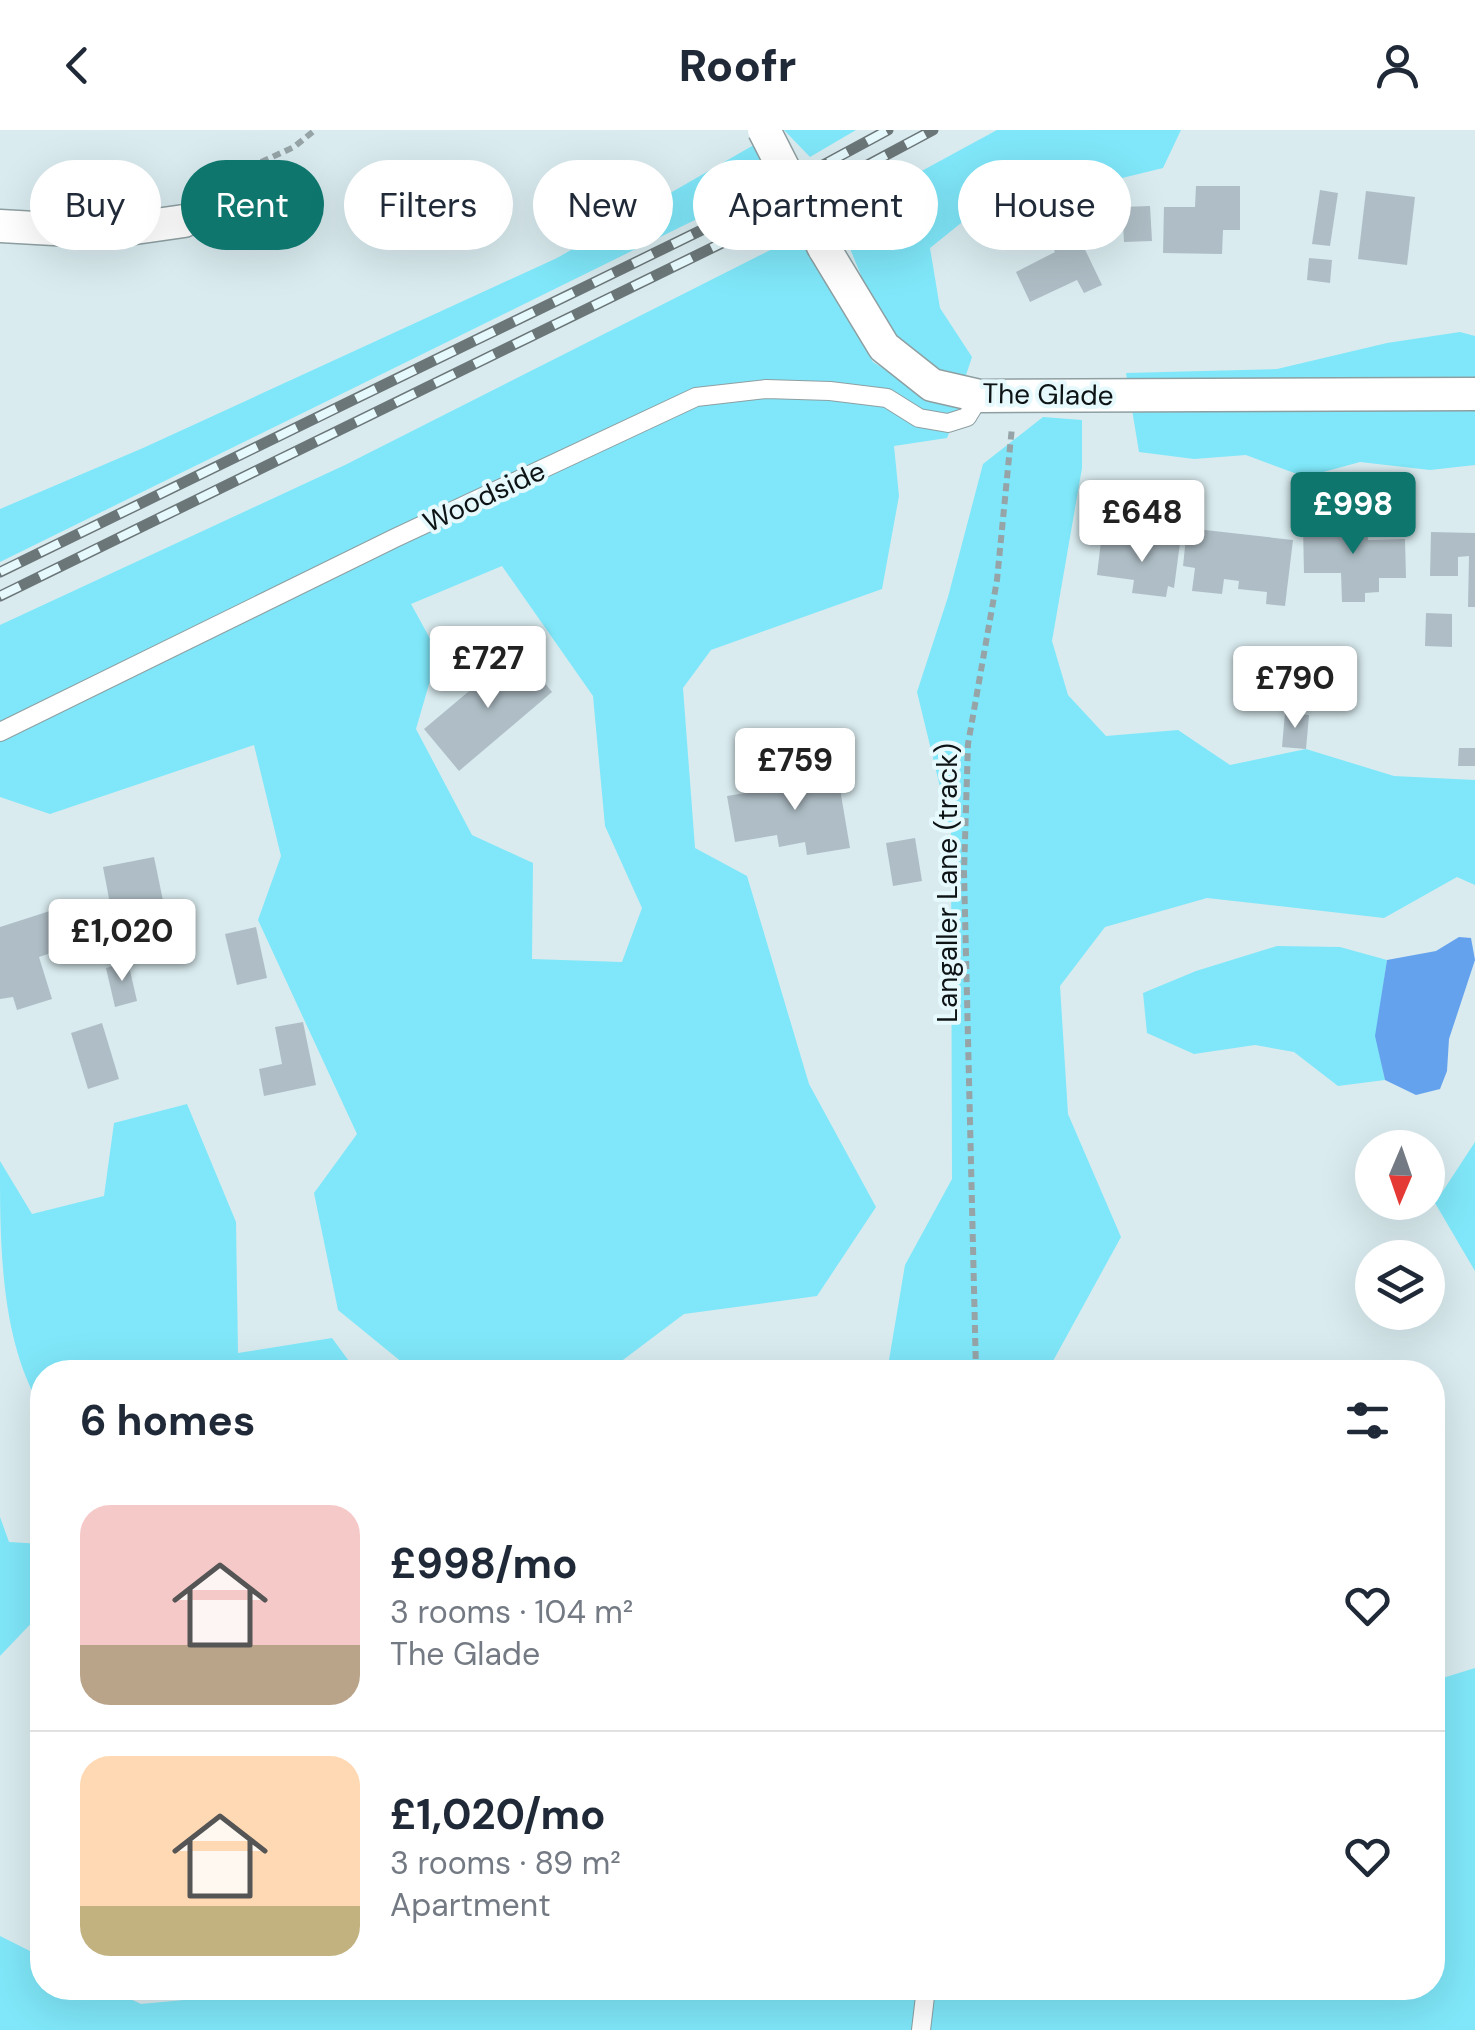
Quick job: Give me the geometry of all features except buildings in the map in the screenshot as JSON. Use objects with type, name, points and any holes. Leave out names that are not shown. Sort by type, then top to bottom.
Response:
[{"type":"street","name":"The Glade","points":[[764,130],[824,248],[884,346],[932,385],[980,396],[1475,394]]},
{"type":"street","points":[[0,226],[107,232],[181,221]]},
{"type":"lane","name":"Woodside","points":[[0,732],[395,538],[696,397],[766,390],[830,391],[887,398],[919,418],[948,423],[967,418],[980,396]]},
{"type":"lane","points":[[921,2030],[925,2000]]},
{"type":"path","points":[[265,160],[294,147],[315,130]]},
{"type":"path","name":"Langaller Lane (track)","points":[[976,1360],[964,872],[967,762],[996,580],[1015,396]]},
{"type":"shaded area","points":[[784,130],[856,130],[810,157]]},
{"type":"shaded area","points":[[997,130],[1181,130],[1163,168],[1131,176],[1131,160],[958,160],[958,225],[938,242],[938,162]]},
{"type":"shaded area","points":[[759,142],[768,160],[728,160]]},
{"type":"shaded area","points":[[693,180],[693,221],[673,231],[673,191]]},
{"type":"shaded area","points":[[571,250],[634,250],[0,562],[0,509],[143,448]]},
{"type":"shaded area","points":[[770,250],[806,250],[873,362],[923,394],[960,405],[947,438],[894,446],[899,496],[882,589],[711,650],[683,688],[695,848],[747,876],[809,1084],[876,1207],[817,1296],[684,1314],[623,1360],[399,1360],[338,1310],[314,1193],[357,1134],[258,920],[281,856],[254,745],[50,814],[0,797],[0,625],[345,465]],"holes":[[[502,566],[593,696],[605,826],[642,908],[622,962],[532,959],[533,863],[472,835],[416,729],[438,653],[411,604]]]},
{"type":"shaded area","points":[[851,250],[930,250],[940,308],[972,357],[964,381],[925,367],[881,324]]},
{"type":"shaded area","points":[[1460,332],[1475,336],[1475,465],[1430,470],[1360,462],[1305,477],[1246,455],[1194,459],[1139,452],[1126,373],[1277,369],[1387,343]]},
{"type":"shaded area","points":[[1043,417],[1082,420],[1082,468],[1052,641],[1068,695],[1106,736],[1178,730],[1230,765],[1306,749],[1394,776],[1475,780],[1475,885],[1457,877],[1384,918],[1207,898],[1105,927],[1060,986],[1068,1114],[1121,1237],[1054,1360],[889,1360],[905,1265],[952,1179],[951,832],[917,692],[948,597],[983,464]]},
{"type":"shaded area","points":[[1459,937],[1471,938],[1475,960],[1449,1039],[1447,1071],[1440,1089],[1416,1095],[1385,1080],[1375,1036],[1387,960],[1436,951]]},
{"type":"shaded area","points":[[1277,946],[1340,947],[1387,960],[1376,1036],[1385,1080],[1338,1086],[1294,1052],[1255,1045],[1194,1054],[1147,1033],[1143,993],[1196,971]]},
{"type":"shaded area","points":[[187,1104],[236,1222],[238,1353],[332,1338],[348,1360],[30,1360],[30,1386],[18,1353],[5,1291],[0,1161],[32,1214],[104,1196],[114,1123]]},
{"type":"shaded area","points":[[1475,1142],[1475,1271],[1445,1220],[1445,1188]]},
{"type":"shaded area","points":[[0,1517],[9,1542],[30,1543],[30,1625],[0,1656]]},
{"type":"shaded area","points":[[1475,1668],[1475,2030],[0,2030],[0,1936],[30,1951],[30,2000],[132,2000],[141,2004],[184,2000],[1445,2000],[1445,1677]]},
{"type":"railway","points":[[0,572],[712,225],[888,130]]},
{"type":"railway","points":[[0,596],[722,243],[933,130]]}]
